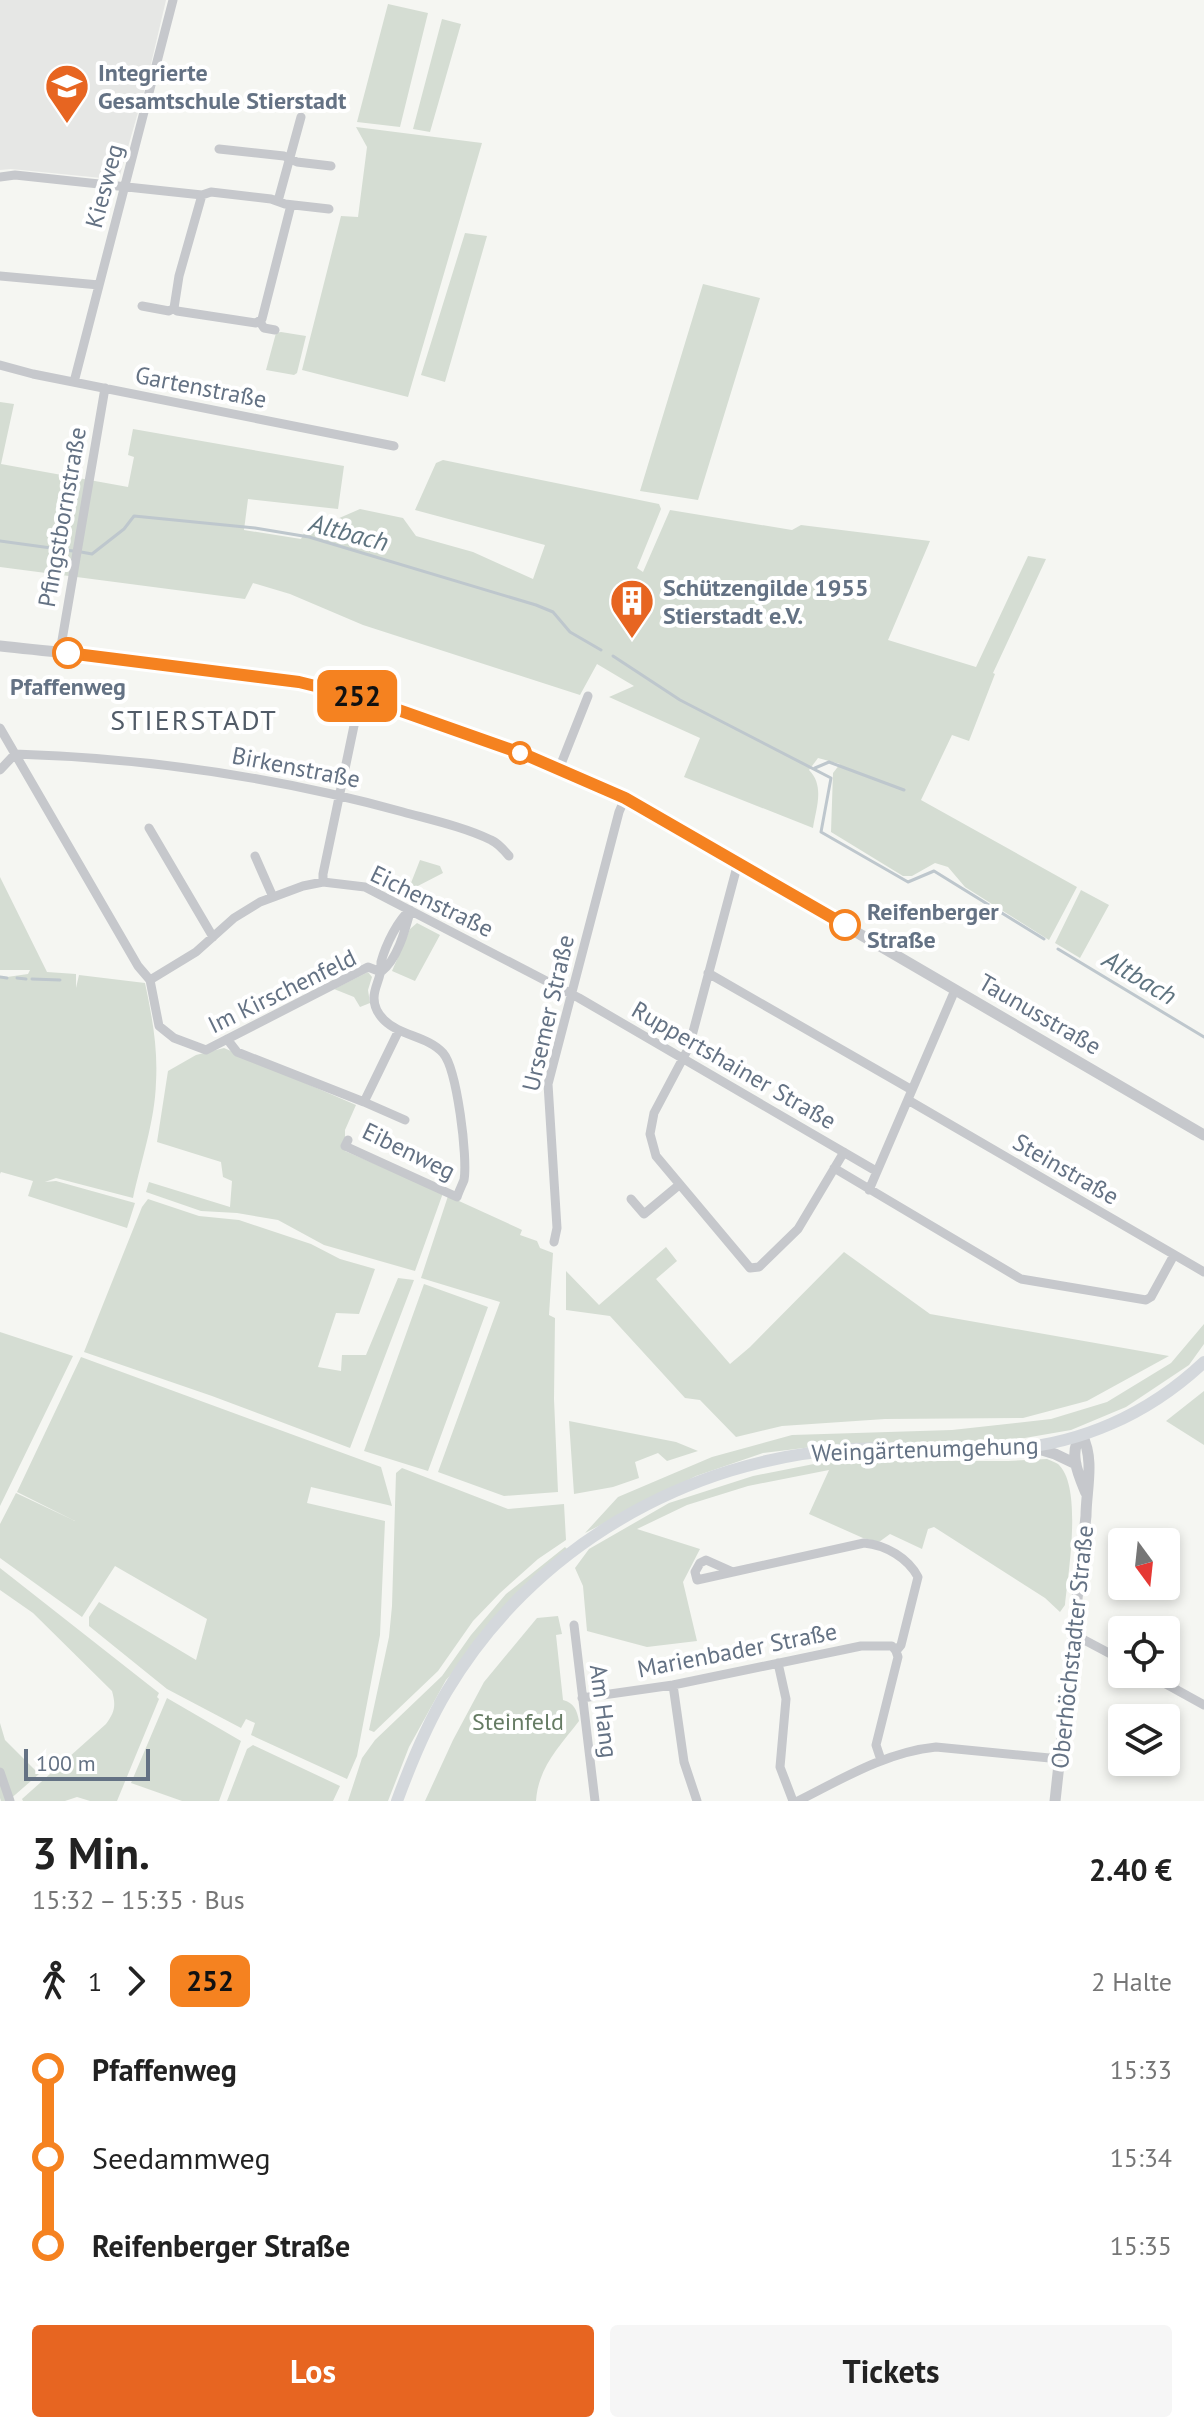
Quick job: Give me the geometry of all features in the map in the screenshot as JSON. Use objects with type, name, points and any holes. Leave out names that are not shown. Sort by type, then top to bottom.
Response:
[{"type":"main road","points":[[1082,1435],[1141,1410],[1177,1386],[1204,1362]]},
{"type":"main road","name":"Weingärtenumgehung","points":[[397,1801],[425,1733],[464,1664],[507,1610],[570,1553],[612,1524],[663,1496],[716,1474],[761,1462],[841,1450],[1032,1447],[1082,1435]]},
{"type":"street","name":"Kiesweg","points":[[74,382],[173,0]]},
{"type":"street","points":[[278,201],[301,117]]},
{"type":"street","points":[[219,149],[284,156],[331,166]]},
{"type":"street","points":[[0,177],[15,175],[202,195],[211,192],[329,209]]},
{"type":"street","points":[[174,308],[179,276],[202,195]]},
{"type":"street","points":[[275,330],[264,328],[260,322],[291,205]]},
{"type":"street","points":[[0,276],[99,285]]},
{"type":"street","points":[[142,306],[169,311],[174,308]]},
{"type":"street","points":[[174,308],[177,311],[260,322]]},
{"type":"street","name":"Gartenstraße","points":[[0,365],[394,446]]},
{"type":"street","name":"Pfingstbornstraße","points":[[60,652],[105,388]]},
{"type":"street","name":"Taunusstraße","points":[[0,646],[288,680],[360,697],[559,769],[625,798],[1204,1135]]},
{"type":"street","points":[[559,769],[588,696]]},
{"type":"street","points":[[323,882],[360,697]]},
{"type":"street","points":[[0,728],[138,966],[150,980]]},
{"type":"street","points":[[0,770],[15,754]]},
{"type":"street","name":"Birkenstraße","points":[[15,754],[82,756],[230,773],[339,794],[438,821],[493,841],[509,856]]},
{"type":"street","name":"Ursemer Straße","points":[[554,1242],[557,1228],[547,1092],[625,798]]},
{"type":"street","points":[[149,828],[213,937]]},
{"type":"street","points":[[255,856],[273,897]]},
{"type":"street","points":[[738,863],[684,1060],[654,1113],[651,1124],[656,1156],[750,1268],[759,1267],[798,1229],[844,1152]]},
{"type":"street","name":"Eichenstraße","points":[[150,980],[196,952],[234,918],[273,897],[303,886],[339,882],[365,887],[571,995]]},
{"type":"street","points":[[399,1030],[383,1019],[375,1003],[375,988],[381,972],[390,966],[410,909]]},
{"type":"street","name":"Im Kirschenfeld","points":[[150,980],[159,1026],[166,1033],[199,1050],[206,1050],[368,967],[381,972]]},
{"type":"street","name":"Steinstraße","points":[[708,973],[1204,1272]]},
{"type":"street","points":[[869,1190],[955,990]]},
{"type":"street","name":"Ruppertshainer Straße","points":[[571,995],[876,1171]]},
{"type":"street","name":"Eibenweg","points":[[348,1140],[345,1146],[457,1197],[464,1179],[463,1144],[457,1099],[445,1055],[434,1045],[399,1030],[364,1102]]},
{"type":"street","name":"Eibenweg","points":[[227,1039],[237,1052],[405,1120]]},
{"type":"street","name":"Ruppertshainer Straße","points":[[834,1168],[1025,1280],[1146,1300],[1151,1297],[1174,1255]]},
{"type":"street","points":[[631,1199],[644,1214],[679,1185]]},
{"type":"street","points":[[1032,1447],[1076,1464],[1075,1444],[1082,1435]]},
{"type":"street","name":"Oberhöchstadter Straße","points":[[1055,1801],[1089,1478],[1088,1454],[1082,1435]]},
{"type":"street","name":"Oberhöchstadter Straße","points":[[1076,1464],[1086,1493]]},
{"type":"street","points":[[733,1572],[864,1543],[882,1546],[913,1567],[918,1577],[901,1645],[896,1651],[898,1657],[876,1745],[881,1760]]},
{"type":"street","name":"Am Hang","points":[[574,1625],[595,1801]]},
{"type":"street","points":[[1073,1634],[1108,1653]]},
{"type":"street","name":"Marienbader Straße","points":[[582,1698],[673,1685],[861,1646],[892,1646],[896,1651]]},
{"type":"street","points":[[778,1663],[786,1699],[781,1775],[796,1801],[904,1752],[936,1747],[1060,1759]]},
{"type":"street","points":[[673,1685],[684,1762],[697,1801]]},
{"type":"street","points":[[1173,1688],[1204,1705]]},
{"type":"street","points":[[0,1772],[10,1801]]},
{"type":"shaded area","name":"Integrierte Gesamtschule Stierstadt","points":[[0,0],[166,0],[120,175],[112,179],[0,170]]},
{"type":"green space","points":[[388,4],[428,13],[400,127],[357,122]]},
{"type":"green space","points":[[442,19],[461,24],[430,132],[413,129]]},
{"type":"green space","points":[[356,127],[482,143],[408,397],[302,370],[341,216],[358,217],[367,147]]},
{"type":"green space","points":[[465,233],[487,236],[445,382],[421,375]]},
{"type":"green space","points":[[703,284],[760,298],[698,500],[640,491]]},
{"type":"green space","points":[[276,333],[306,336],[294,375],[266,370]]},
{"type":"green space","points":[[0,402],[14,404],[1,464],[128,487],[134,457],[128,455],[133,429],[344,466],[338,509],[248,499],[244,530],[301,539],[307,527],[360,509],[403,518],[416,536],[473,552],[533,579],[545,545],[415,510],[436,463],[443,460],[659,504],[661,509],[637,568],[643,572],[670,510],[792,530],[801,525],[930,541],[888,640],[976,667],[1028,556],[1046,559],[993,673],[969,741],[952,735],[921,800],[1077,887],[1049,940],[965,887],[948,867],[935,863],[912,876],[903,876],[831,832],[833,773],[840,764],[818,758],[809,770],[818,790],[813,828],[684,777],[700,738],[609,697],[634,686],[597,664],[580,695],[363,625],[290,594],[253,583],[245,599],[0,567]]},
{"type":"green space","points":[[420,860],[440,866],[443,873],[409,888]]},
{"type":"green space","points":[[0,877],[47,972],[76,974],[76,988],[79,975],[145,983],[155,1044],[156,1082],[150,1126],[133,1198],[56,1178],[45,1182],[56,1181],[135,1203],[127,1228],[28,1196],[33,1181],[0,1174],[0,978],[28,974],[30,970],[0,970]]},
{"type":"green space","points":[[1081,890],[1109,905],[1080,958],[1055,943]]},
{"type":"green space","points":[[417,923],[440,935],[415,981],[392,971],[410,929]]},
{"type":"green space","points":[[368,972],[372,977],[368,990],[370,1003],[360,1007],[354,997],[334,989]]},
{"type":"green space","points":[[224,1048],[356,1105],[345,1130],[345,1151],[443,1193],[415,1271],[324,1245],[278,1220],[201,1211],[146,1192],[149,1182],[230,1207],[232,1181],[223,1177],[221,1162],[157,1142],[168,1071],[196,1055]]},
{"type":"green space","points":[[448,1196],[522,1230],[520,1235],[537,1241],[540,1248],[553,1253],[549,1315],[555,1318],[558,1492],[504,1496],[438,1472],[500,1302],[421,1278]]},
{"type":"green space","points":[[148,1199],[199,1216],[239,1220],[311,1244],[340,1259],[375,1269],[359,1314],[336,1313],[318,1367],[341,1371],[342,1355],[366,1355],[398,1278],[414,1280],[350,1448],[84,1352],[142,1207]]},
{"type":"green space","points":[[666,1247],[677,1261],[656,1279],[730,1364],[844,1252],[930,1314],[1169,1356],[1087,1401],[1023,1418],[885,1419],[782,1426],[736,1437],[700,1400],[685,1398],[610,1316],[566,1310],[566,1271],[599,1305]]},
{"type":"green space","points":[[424,1284],[488,1307],[428,1471],[364,1451]]},
{"type":"green space","points":[[1204,1324],[1204,1344],[1189,1365],[1126,1407],[1071,1430],[1001,1442],[837,1444],[763,1453],[696,1476],[585,1533],[618,1497],[712,1457],[792,1435],[952,1430],[1051,1419],[1107,1402],[1171,1363]]},
{"type":"green space","points":[[0,1332],[73,1356],[0,1506]]},
{"type":"green space","points":[[81,1357],[381,1467],[392,1506],[311,1487],[307,1503],[385,1521],[380,1635],[357,1756],[347,1779],[251,1735],[255,1723],[246,1719],[241,1728],[167,1689],[89,1626],[89,1617],[99,1602],[196,1660],[207,1619],[115,1566],[82,1617],[0,1558],[0,1524],[16,1493],[75,1521],[17,1492]]},
{"type":"green space","points":[[1204,1391],[1204,1445],[1166,1421]]},
{"type":"green space","points":[[569,1421],[676,1442],[698,1451],[667,1461],[658,1453],[635,1462],[639,1478],[613,1487],[574,1494]]},
{"type":"green space","points":[[1047,1459],[1058,1464],[1066,1475],[1072,1510],[1065,1605],[1060,1612],[1045,1598],[934,1527],[928,1529],[922,1549],[890,1534],[879,1542],[863,1538],[809,1514],[829,1470],[748,1486],[687,1505],[637,1529],[700,1549],[683,1582],[697,1641],[647,1647],[587,1631],[583,1586],[575,1568],[589,1549],[669,1503],[753,1476],[829,1461]]},
{"type":"green space","points":[[402,1468],[508,1509],[564,1504],[566,1540],[538,1559],[500,1593],[473,1621],[438,1671],[374,1732],[369,1730],[389,1637],[392,1606],[396,1473]]},
{"type":"green space","points":[[565,1547],[567,1549],[446,1680],[409,1747],[388,1801],[348,1801],[362,1758],[375,1740],[442,1676],[506,1594]]},
{"type":"green space","points":[[0,1568],[159,1693],[117,1801],[90,1801],[77,1797],[65,1801],[23,1801],[106,1724],[113,1712],[114,1700],[112,1691],[33,1613],[0,1590]]},
{"type":"green space","name":"Steinfeld","points":[[558,1616],[562,1634],[556,1635],[563,1700],[574,1708],[579,1721],[545,1768],[536,1801],[425,1801],[484,1682],[537,1618]]},
{"type":"green space","points":[[167,1698],[241,1741],[219,1801],[182,1801],[131,1783]]},
{"type":"green space","points":[[0,1723],[5,1740],[39,1774],[8,1801],[1,1801],[0,1798]]},
{"type":"green space","points":[[253,1745],[340,1786],[333,1801],[227,1801],[247,1749]]},
{"type":"waterway","name":"Altbach","points":[[81,552],[92,554],[124,529],[134,516],[255,528],[309,537],[536,605],[553,612],[570,632],[601,650]]},
{"type":"waterway","name":"Altbach","points":[[0,541],[73,551]]},
{"type":"waterway","name":"Altbach","points":[[613,656],[680,700],[831,778],[821,832],[908,882],[934,871],[1044,939]]},
{"type":"waterway","name":"Altbach","points":[[815,768],[829,762],[904,790]]},
{"type":"waterway","name":"Altbach","points":[[1058,949],[1204,1037]]},
{"type":"waterway","points":[[0,977],[7,978]]},
{"type":"waterway","points":[[17,978],[26,979]]},
{"type":"waterway","points":[[32,979],[60,980]]},
{"type":"bus line","name":"252","points":[[68,653],[299,682],[404,712],[526,755],[625,798],[845,925]]},
{"type":"place","name":"Integrierte Gesamtschule Stierstadt","points":[[67,125]]},
{"type":"place","name":"Schützengilde 1955 Stierstadt e.V.","points":[[632,640]]},
{"type":"place","name":"Pfaffenweg","points":[[68,653]]},
{"type":"place","name":"Reifenberger Straße","points":[[845,925]]},
{"type":"district","name":"STIERSTADT","points":[[194,719]]}]
